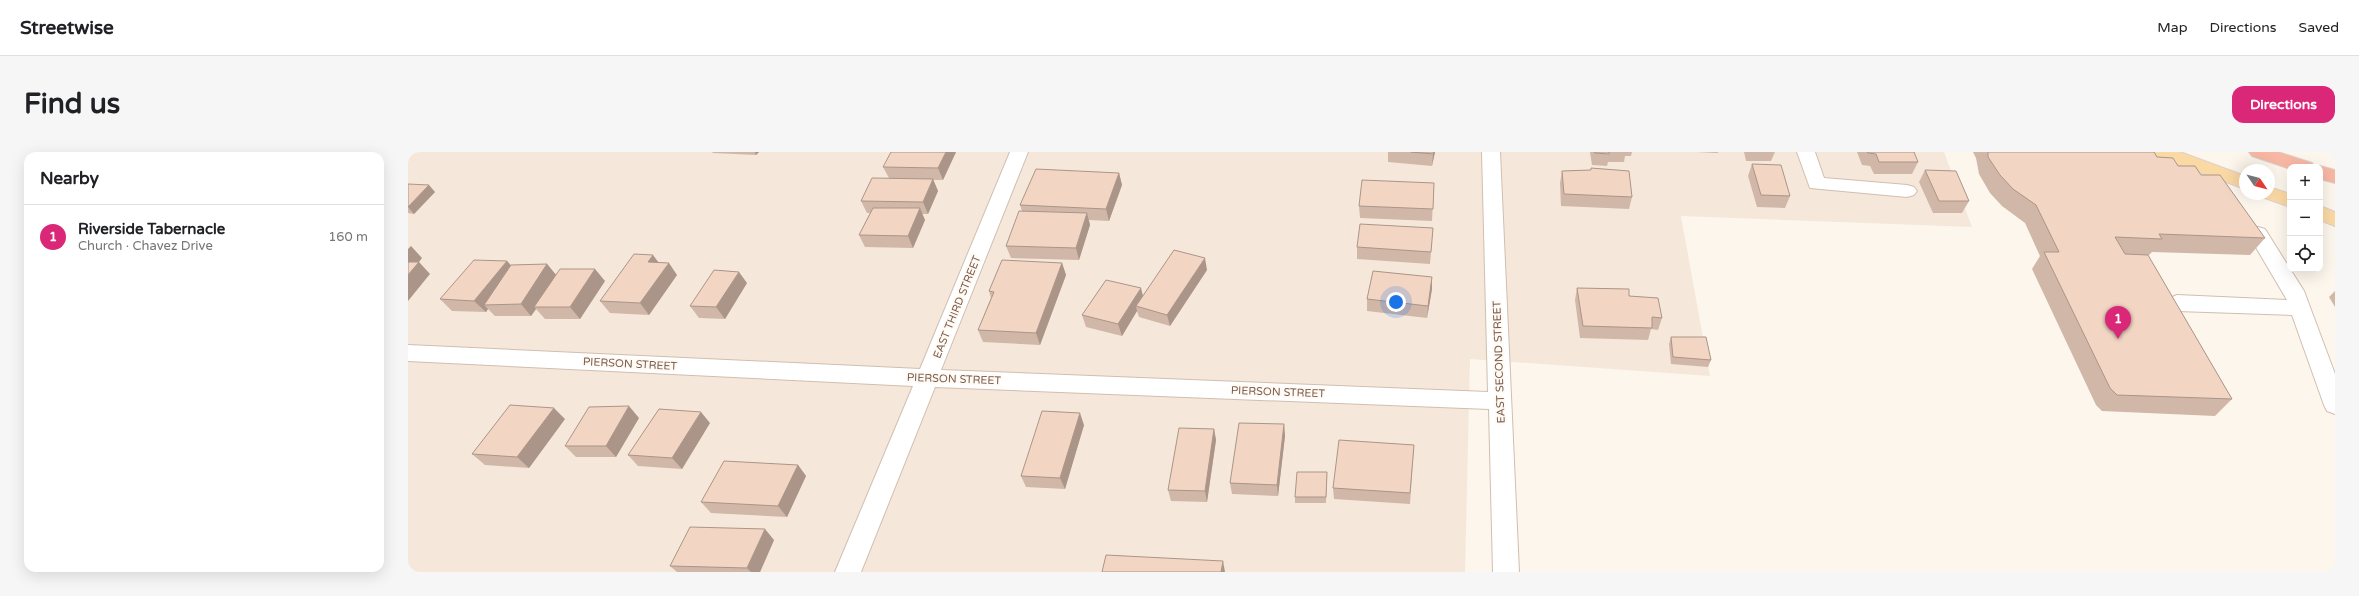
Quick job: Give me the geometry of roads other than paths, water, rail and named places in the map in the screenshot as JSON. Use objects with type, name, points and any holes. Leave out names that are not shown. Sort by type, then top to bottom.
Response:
[{"type":"highway","points":[[2258,152],[2296,164]]},
{"type":"highway","points":[[2323,173],[2335,177]]},
{"type":"main road","points":[[2162,152],[2239,181]]},
{"type":"main road","points":[[2275,195],[2287,200]]},
{"type":"main road","points":[[2323,214],[2335,219]]},
{"type":"street","name":"EAST THIRD STREET","points":[[848,572],[1019,152]]},
{"type":"street","name":"EAST SECOND STREET","points":[[1491,152],[1506,572]]},
{"type":"street","points":[[1806,152],[1817,184],[1907,190]]},
{"type":"street","points":[[2258,234],[2294,291],[2300,308],[2325,350],[2335,405]]},
{"type":"street","points":[[2178,303],[2300,308]]},
{"type":"street","name":"PIERSON STREET","points":[[408,353],[928,378],[1500,401]]},
{"type":"place","name":"Riverside Tabernacle","points":[[2118,339]]}]
